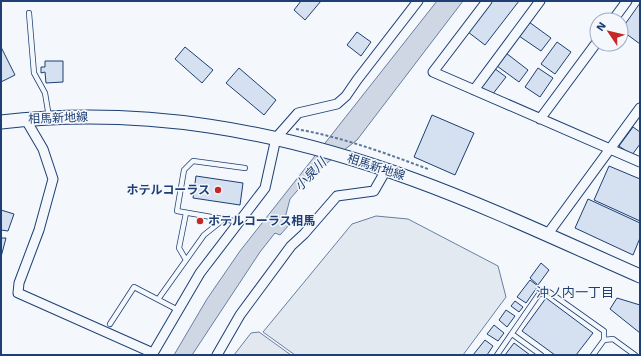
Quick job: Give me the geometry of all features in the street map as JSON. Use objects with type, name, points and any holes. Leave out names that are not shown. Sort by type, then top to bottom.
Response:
[{"type":"main road","name":"相馬新地線","points":[[1,120],[26,120],[49,117],[126,116],[191,122],[276,138],[357,160],[412,179],[547,235],[640,276]]},
{"type":"street","points":[[26,120],[43,149],[53,179],[39,230],[19,282],[18,293],[153,354],[200,273],[265,188],[276,138],[298,113],[337,104],[346,96],[418,1]]},
{"type":"street","points":[[487,1],[434,72],[640,162]]},
{"type":"street","points":[[474,90],[540,1]]},
{"type":"street","points":[[619,12],[627,1]]},
{"type":"street","points":[[540,119],[590,52]]},
{"type":"street","points":[[547,235],[640,108]]},
{"type":"street","points":[[217,355],[240,315],[292,246],[337,196],[374,191],[386,170]]},
{"type":"lane","points":[[29,13],[34,73],[45,94],[49,117]]},
{"type":"lane","points":[[240,222],[177,211],[184,170],[193,161],[244,168]]},
{"type":"lane","points":[[186,213],[179,248],[186,260]]},
{"type":"lane","points":[[158,298],[204,235],[224,219]]},
{"type":"lane","points":[[110,324],[134,287],[158,298],[178,310]]},
{"type":"lane","points":[[497,355],[539,294],[549,292],[604,330],[604,340],[593,355]]},
{"type":"lane","points":[[512,334],[541,355]]},
{"type":"lane","points":[[604,340],[613,339],[635,355]]},
{"type":"path","points":[[285,127],[320,133],[363,145],[428,169]]},
{"type":"shaded area","points":[[376,216],[408,219],[498,266],[506,297],[463,355],[295,355],[263,332],[352,224]]},
{"type":"shaded area","points":[[259,332],[291,355],[234,355],[251,333]]},
{"type":"water","name":"小泉川","points":[[437,1],[463,1],[357,140],[310,176],[290,199],[285,218],[289,225],[280,235],[275,233],[260,252],[192,355],[174,355],[207,299],[240,251]]},
{"type":"building","points":[[301,1],[321,1],[305,20],[294,10]]},
{"type":"building","points":[[492,1],[519,1],[485,45],[468,32]]},
{"type":"building","points":[[640,3],[640,44],[629,36],[629,19]]},
{"type":"building","points":[[529,22],[551,38],[541,51],[519,36]]},
{"type":"building","points":[[357,32],[371,42],[361,56],[347,45]]},
{"type":"building","points":[[557,42],[571,52],[555,74],[541,64]]},
{"type":"building","points":[[1,47],[15,75],[1,82]]},
{"type":"building","points":[[185,47],[213,70],[202,83],[175,59]]},
{"type":"building","points":[[506,53],[528,70],[519,82],[497,66]]},
{"type":"building","points":[[45,61],[63,61],[63,82],[46,83],[45,72],[41,73],[41,67],[45,67]]},
{"type":"building","points":[[239,68],[276,100],[264,115],[226,83]]},
{"type":"building","points":[[494,68],[506,77],[492,95],[480,86]]},
{"type":"building","points":[[538,68],[553,78],[540,97],[525,87]]},
{"type":"building","points":[[432,115],[474,133],[455,175],[414,157]]},
{"type":"building","points":[[633,127],[640,132],[640,144],[632,155],[619,146]]},
{"type":"building","points":[[609,166],[640,179],[640,221],[594,200]]},
{"type":"building","name":"ホテルコーラス","points":[[196,176],[243,183],[240,205],[193,198]]},
{"type":"building","points":[[588,199],[640,223],[640,238],[633,255],[575,228]]},
{"type":"building","points":[[1,210],[14,214],[8,231],[1,230]]},
{"type":"building","points":[[1,238],[6,238],[1,257]]},
{"type":"building","points":[[541,263],[549,270],[538,285],[530,278]]},
{"type":"building","points":[[530,280],[538,286],[526,303],[517,297]]},
{"type":"building","points":[[546,298],[593,333],[576,355],[555,355],[522,331]]},
{"type":"building","points":[[617,298],[640,305],[640,333],[610,309]]},
{"type":"building","points":[[515,301],[523,307],[519,312],[511,306]]},
{"type":"building","points":[[506,310],[515,316],[507,327],[499,320]]},
{"type":"building","points":[[494,325],[504,333],[498,341],[487,334]]},
{"type":"building","points":[[485,340],[493,346],[487,355],[473,355]]},
{"type":"building","points":[[514,343],[530,355],[505,355]]},
{"type":"place","name":"ホテルコーラス","points":[[218,190]]},
{"type":"place","name":"ホテルコーラス相馬","points":[[200,221]]},
{"type":"district","name":"沖ノ内一丁目","points":[[575,292]]}]
